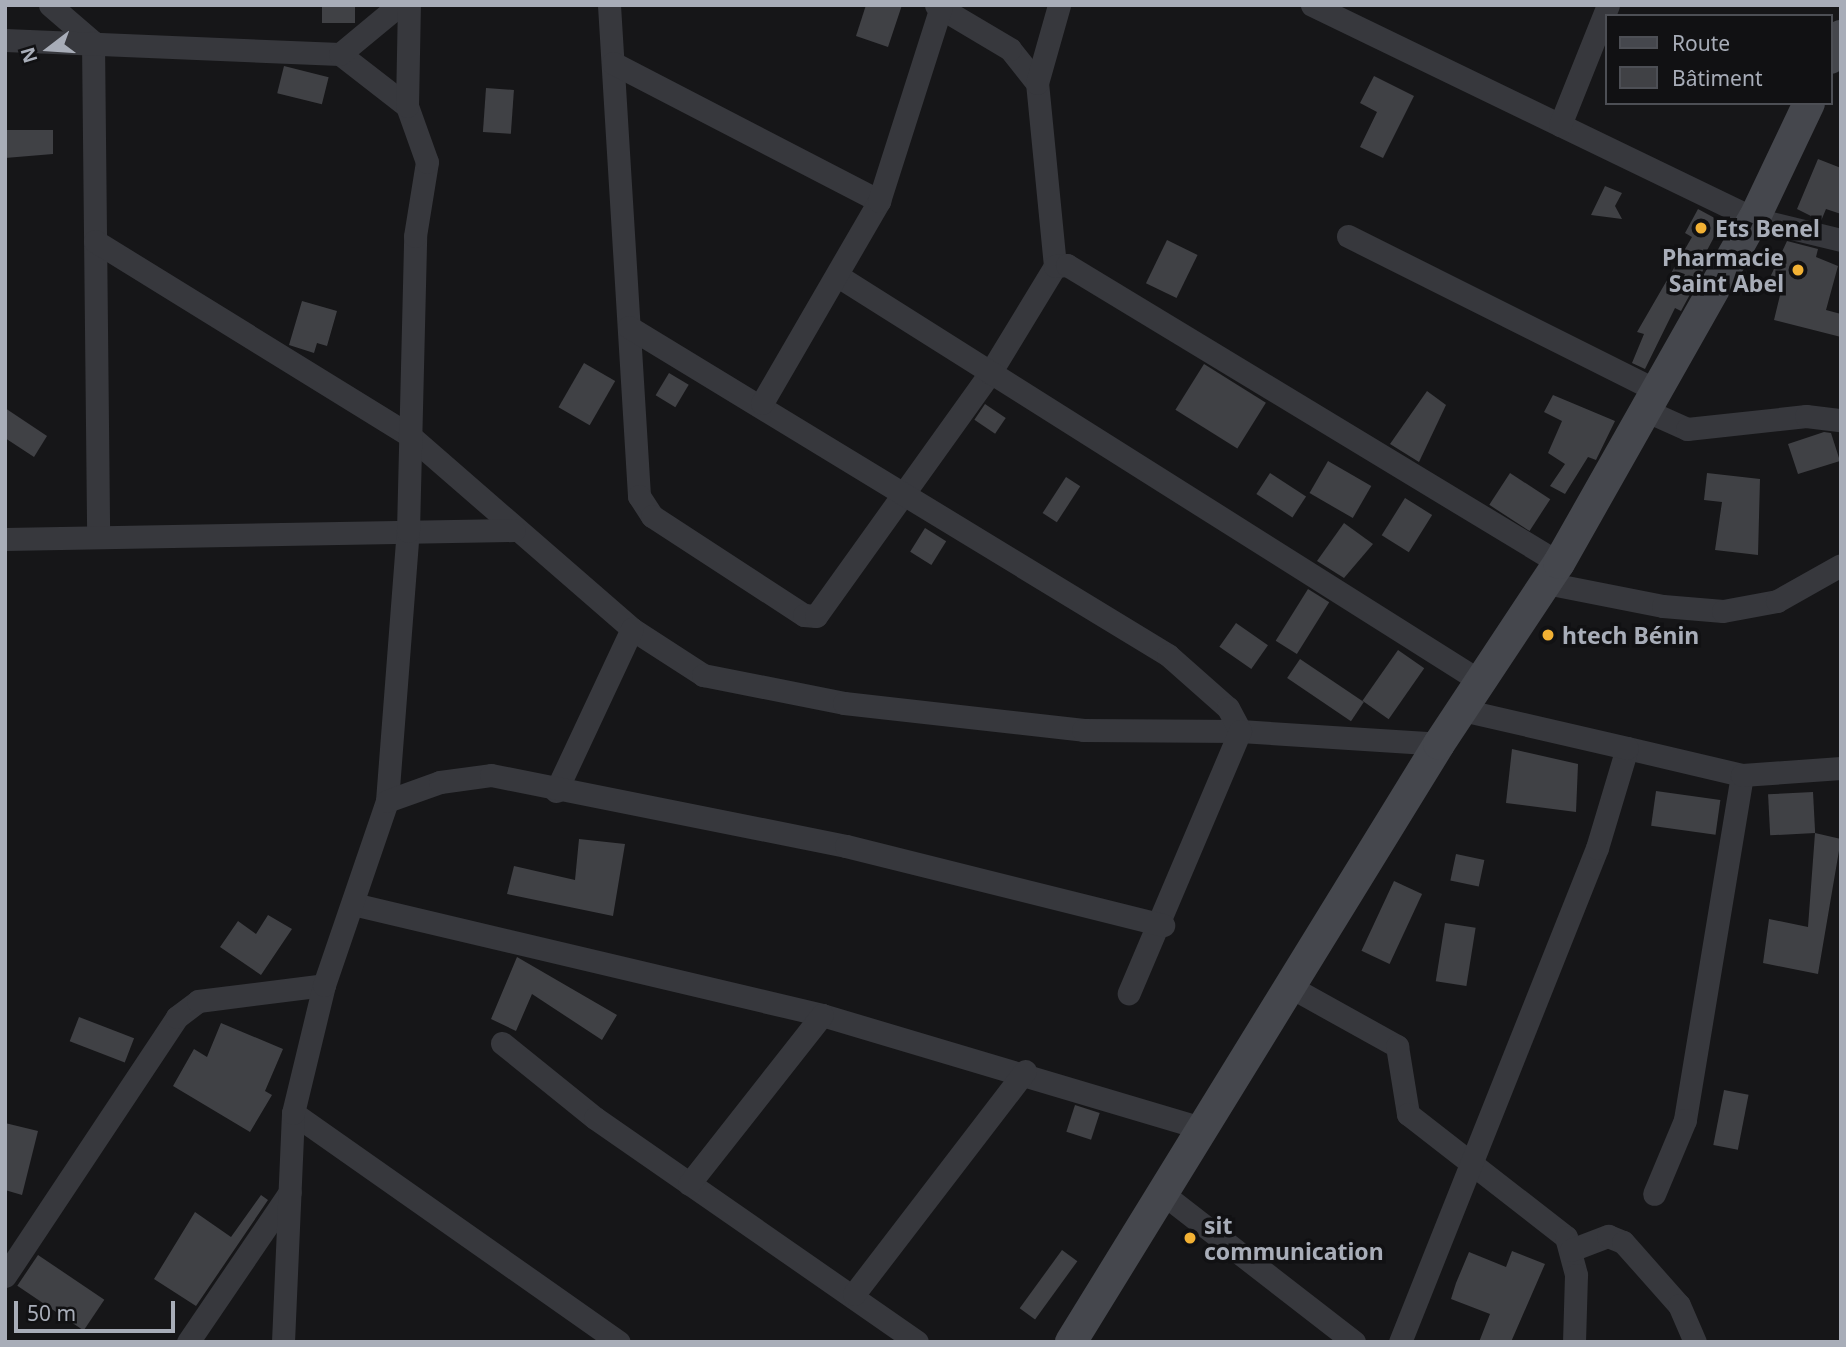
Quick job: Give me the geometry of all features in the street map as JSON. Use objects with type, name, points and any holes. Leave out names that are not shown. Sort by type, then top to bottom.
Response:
[{"type":"street","points":[[50,5],[93,42],[98,537]]},
{"type":"street","points":[[340,54],[399,5]]},
{"type":"street","points":[[283,1342],[293,1113],[324,985],[387,801],[408,531],[415,236],[428,162],[407,106],[409,5]]},
{"type":"street","points":[[609,5],[637,484],[645,507],[804,615],[825,608],[990,373],[1055,266],[1037,83],[1059,5]]},
{"type":"street","points":[[1312,5],[1342,12],[1560,125],[1754,219],[1841,240]]},
{"type":"street","points":[[762,403],[838,276],[879,201],[938,6],[1010,49],[1037,83]]},
{"type":"street","points":[[1560,125],[1604,15]]},
{"type":"street","points":[[1832,54],[1841,36]]},
{"type":"street","points":[[5,40],[340,54],[407,106]]},
{"type":"street","points":[[613,63],[879,201]]},
{"type":"street","points":[[1071,1342],[1439,744],[1553,573],[1754,219],[1808,105]]},
{"type":"street","points":[[1348,236],[1653,401],[1688,429],[1806,416],[1841,420]]},
{"type":"street","points":[[95,241],[409,435],[514,530],[632,629],[703,675],[844,703],[1132,735],[1240,731],[1439,744]]},
{"type":"street","points":[[1055,266],[1067,265],[1553,573],[1663,606],[1723,611],[1777,601],[1841,565]]},
{"type":"street","points":[[838,276],[1480,681]]},
{"type":"street","points":[[629,327],[762,403],[1168,655],[1203,680],[1240,731]]},
{"type":"street","points":[[5,539],[514,530]]},
{"type":"street","points":[[555,791],[632,629]]},
{"type":"street","points":[[1462,710],[1742,775],[1841,768]]},
{"type":"street","points":[[1129,993],[1163,925],[1240,731]]},
{"type":"street","points":[[1400,1342],[1469,1163],[1597,848],[1627,748]]},
{"type":"street","points":[[387,801],[440,782],[491,775],[555,791],[846,846],[1163,925]]},
{"type":"street","points":[[1654,1195],[1687,1108],[1742,775]]},
{"type":"street","points":[[352,904],[822,1015],[1025,1070],[1201,1128]]},
{"type":"street","points":[[5,1276],[177,1017],[198,1001],[324,985]]},
{"type":"street","points":[[1289,986],[1397,1046],[1408,1114],[1469,1163],[1553,1224],[1571,1250],[1574,1342]]},
{"type":"street","points":[[689,1184],[822,1015]]},
{"type":"street","points":[[502,1043],[689,1184],[854,1294],[917,1342]]},
{"type":"street","points":[[854,1294],[1025,1070]]},
{"type":"street","points":[[293,1113],[619,1342]]},
{"type":"street","points":[[188,1342],[290,1192]]},
{"type":"street","points":[[1162,1193],[1354,1342]]},
{"type":"street","points":[[1571,1250],[1608,1236],[1623,1242],[1679,1305],[1695,1342]]},
{"type":"building","points":[[322,5],[355,5],[355,23],[322,23]]},
{"type":"building","points":[[866,5],[902,5],[888,47],[856,36]]},
{"type":"building","points":[[284,66],[329,77],[322,104],[277,93]]},
{"type":"building","points":[[1374,76],[1414,96],[1383,158],[1360,147],[1377,112],[1360,103]]},
{"type":"building","points":[[486,88],[514,90],[511,134],[483,132]]},
{"type":"building","points":[[5,130],[53,130],[53,154],[5,158]]},
{"type":"building","points":[[1818,159],[1841,168],[1841,214],[1826,209],[1821,221],[1797,209]]},
{"type":"building","points":[[1605,186],[1622,193],[1615,206],[1622,219],[1591,215]]},
{"type":"building","points":[[1698,209],[1722,222],[1703,258],[1708,261],[1681,311],[1675,308],[1645,369],[1632,363],[1644,334],[1637,332],[1692,237],[1685,233]]},
{"type":"building","points":[[1167,240],[1198,255],[1177,298],[1146,283]]},
{"type":"building","points":[[1787,241],[1818,249],[1816,257],[1838,266],[1826,310],[1841,314],[1841,337],[1774,320],[1781,291],[1766,286]]},
{"type":"building","points":[[302,301],[337,311],[327,346],[317,343],[314,353],[289,345]]},
{"type":"building","points":[[584,363],[615,381],[590,425],[558,407]]},
{"type":"building","points":[[1204,364],[1266,403],[1237,448],[1175,410]]},
{"type":"building","points":[[669,373],[689,385],[675,407],[656,395]]},
{"type":"building","points":[[1427,391],[1446,405],[1419,462],[1390,444]]},
{"type":"building","points":[[1553,395],[1615,421],[1596,460],[1588,457],[1565,494],[1550,486],[1565,464],[1548,453],[1562,421],[1544,412]]},
{"type":"building","points":[[985,404],[1006,418],[995,434],[974,420]]},
{"type":"building","points":[[5,408],[47,436],[34,457],[5,438]]},
{"type":"building","points":[[1824,432],[1831,433],[1840,461],[1798,474],[1788,444]]},
{"type":"building","points":[[1328,461],[1371,486],[1353,518],[1310,493]]},
{"type":"building","points":[[1270,473],[1306,496],[1292,517],[1256,494]]},
{"type":"building","points":[[1510,473],[1550,499],[1530,531],[1489,505]]},
{"type":"building","points":[[1707,473],[1760,479],[1758,555],[1715,550],[1722,502],[1704,500]]},
{"type":"building","points":[[1066,477],[1080,486],[1057,522],[1043,513]]},
{"type":"building","points":[[1405,498],[1432,515],[1409,552],[1382,535]]},
{"type":"building","points":[[1344,523],[1373,544],[1344,578],[1317,561]]},
{"type":"building","points":[[925,528],[946,541],[931,565],[910,552]]},
{"type":"building","points":[[1308,589],[1329,602],[1297,654],[1276,641]]},
{"type":"building","points":[[1236,623],[1268,645],[1251,669],[1219,647]]},
{"type":"building","points":[[1398,650],[1424,668],[1389,719],[1362,701]]},
{"type":"building","points":[[1300,659],[1364,702],[1351,721],[1287,678]]},
{"type":"building","points":[[1512,749],[1578,764],[1576,812],[1506,803]]},
{"type":"building","points":[[1656,791],[1720,800],[1715,835],[1651,826]]},
{"type":"building","points":[[1813,792],[1815,833],[1770,835],[1768,794]]},
{"type":"building","points":[[1815,833],[1841,839],[1818,974],[1763,963],[1769,919],[1808,927]]},
{"type":"building","points":[[579,839],[625,844],[613,916],[507,894],[514,866],[575,880]]},
{"type":"building","points":[[1456,854],[1484,860],[1479,886],[1450,880]]},
{"type":"building","points":[[1394,881],[1422,894],[1390,964],[1361,951]]},
{"type":"building","points":[[268,915],[292,929],[261,975],[220,947],[238,921],[256,934]]},
{"type":"building","points":[[1445,923],[1476,928],[1466,986],[1436,981]]},
{"type":"building","points":[[517,957],[617,1015],[602,1040],[532,994],[516,1031],[491,1019]]},
{"type":"building","points":[[79,1017],[134,1038],[125,1062],[70,1041]]},
{"type":"building","points":[[221,1023],[283,1049],[265,1091],[272,1095],[250,1132],[173,1086],[194,1049],[207,1057]]},
{"type":"building","points":[[1724,1090],[1749,1095],[1738,1150],[1713,1145]]},
{"type":"building","points":[[1075,1105],[1100,1113],[1091,1140],[1066,1132]]},
{"type":"building","points":[[5,1123],[38,1131],[22,1195],[5,1190]]},
{"type":"building","points":[[261,1195],[268,1200],[196,1306],[154,1279],[195,1212],[231,1237]]},
{"type":"building","points":[[1062,1250],[1077,1261],[1035,1319],[1020,1308]]},
{"type":"building","points":[[1512,1251],[1545,1264],[1511,1342],[1479,1342],[1490,1314],[1451,1299],[1456,1283],[1469,1252],[1506,1267]]},
{"type":"building","points":[[38,1255],[104,1300],[84,1330],[17,1286]]},
{"type":"place","name":"Ets Benel","points":[[1701,228]]},
{"type":"place","name":"Pharmacie Saint Abel","points":[[1798,270]]},
{"type":"place","name":"htech Bénin","points":[[1548,635]]},
{"type":"place","name":"sit communication","points":[[1190,1238]]}]
